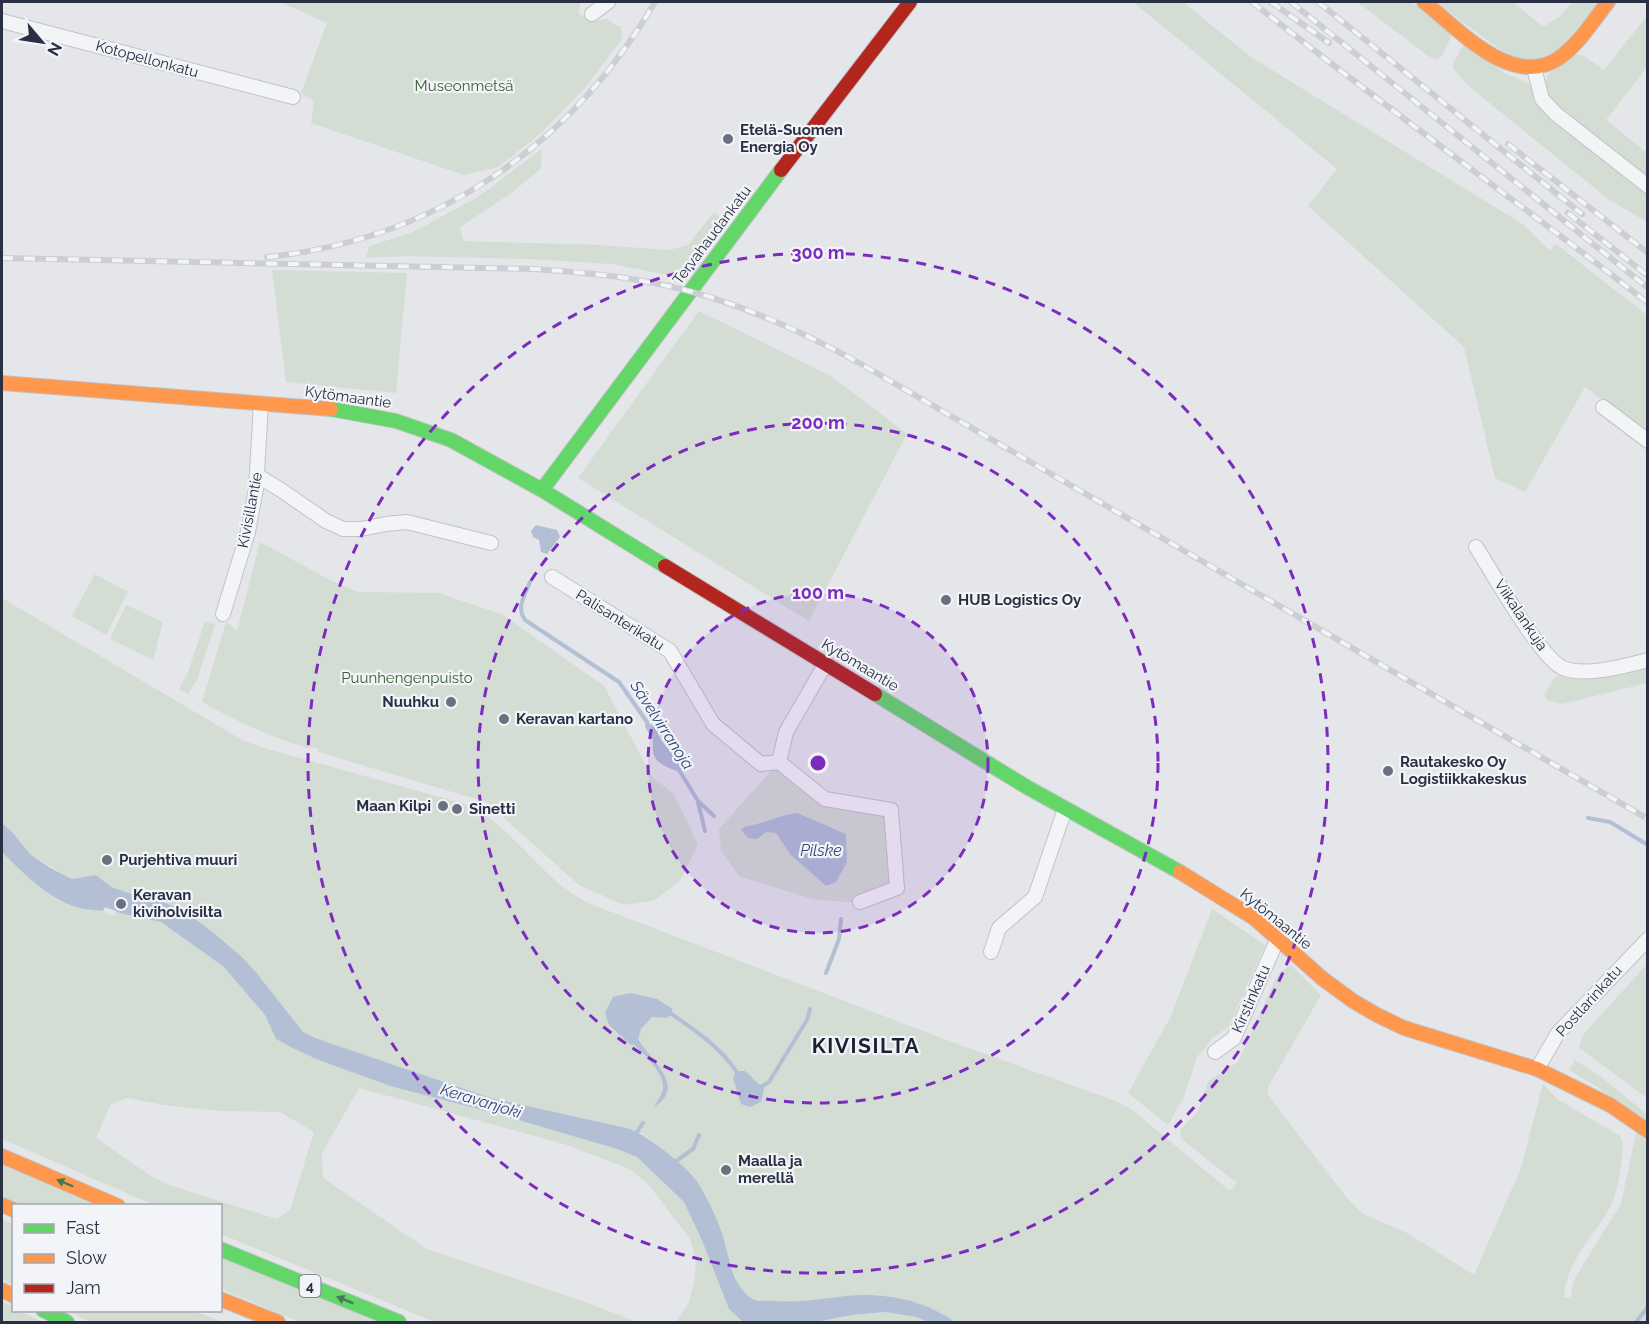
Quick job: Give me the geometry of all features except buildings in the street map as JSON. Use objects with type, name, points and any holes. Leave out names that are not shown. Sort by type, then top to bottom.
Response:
[{"type":"main road","name":"Tervahaudankatu","points":[[542,490],[802,142],[910,2]]},
{"type":"main road","points":[[1424,2],[1491,55],[1515,67],[1534,68],[1559,57],[1608,2]]},
{"type":"main road","name":"Kytömaantie","points":[[2,383],[336,410],[396,421],[451,440],[542,490],[1065,809],[1200,883],[1254,918],[1323,978],[1353,1001],[1377,1015],[1404,1028],[1538,1068],[1610,1105],[1647,1131]]},
{"type":"main road","points":[[2,1156],[113,1204]]},
{"type":"main road","name":"4","points":[[222,1250],[399,1323]]},
{"type":"main road","points":[[222,1300],[278,1323]]},
{"type":"main road","points":[[45,1312],[67,1323]]},
{"type":"street","points":[[592,15],[608,2]]},
{"type":"street","name":"Kotopellonkatu","points":[[2,21],[293,97]]},
{"type":"street","points":[[1534,68],[1542,99],[1556,114],[1647,186]]},
{"type":"street","name":"Kivisillantie","points":[[223,614],[248,532],[258,476],[261,404]]},
{"type":"street","points":[[1603,407],[1647,441]]},
{"type":"street","points":[[258,476],[326,521],[343,529],[361,529],[406,522],[491,543]]},
{"type":"street","name":"Viikalankuja","points":[[1476,547],[1536,639],[1562,668],[1601,671],[1647,660]]},
{"type":"street","name":"Palisanterikatu","points":[[552,577],[670,651],[713,724],[761,764],[779,762]]},
{"type":"street","points":[[826,663],[786,732],[779,762],[825,799],[891,810],[897,888],[860,902]]},
{"type":"street","points":[[991,952],[999,928],[1035,897],[1065,809]]},
{"type":"street","name":"Kirstinkatu","points":[[1215,1052],[1233,1038],[1278,938]]},
{"type":"street","name":"Postlarinkatu","points":[[1538,1068],[1558,1033],[1647,939]]},
{"type":"green space","name":"Museonmetsä","points":[[280,2],[580,2],[579,14],[596,21],[607,19],[621,26],[622,39],[584,89],[540,134],[498,167],[464,175],[311,123],[314,101],[301,93],[327,23]]},
{"type":"green space","points":[[1133,2],[1183,2],[1251,57],[1524,225],[1550,251],[1556,244],[1647,315],[1647,433],[1585,387],[1525,492],[1495,478],[1464,347],[1308,206],[1337,169]]},
{"type":"green space","points":[[1357,2],[1412,2],[1452,35],[1442,56],[1438,60],[1430,57]]},
{"type":"green space","points":[[1436,2],[1513,2],[1543,27],[1559,17],[1573,2],[1600,2],[1558,50],[1534,61],[1510,57]]},
{"type":"green space","points":[[1647,16],[1647,67],[1606,120],[1645,151],[1647,149],[1647,179],[1560,109],[1547,93],[1545,83],[1549,73],[1575,54],[1584,56],[1604,70]]},
{"type":"green space","points":[[1464,44],[1506,74],[1531,86],[1545,113],[1647,195],[1647,222],[1608,199],[1466,84],[1453,68],[1453,63]]},
{"type":"green space","points":[[542,149],[541,168],[513,192],[460,227],[463,241],[599,245],[669,250],[688,245],[714,212],[727,224],[685,278],[611,264],[529,259],[405,256],[366,258],[369,246],[413,232],[478,197]]},
{"type":"green space","points":[[272,270],[407,273],[396,393],[286,382]]},
{"type":"green space","points":[[699,311],[831,376],[907,434],[809,621],[578,478]]},
{"type":"green space","name":"Puunhengenpuisto","points":[[260,542],[330,580],[358,592],[439,593],[503,615],[604,686],[652,777],[674,794],[698,845],[680,881],[655,900],[624,905],[579,885],[486,802],[318,752],[318,749],[295,744],[254,728],[202,702],[226,622],[237,631]]},
{"type":"green space","points":[[95,574],[128,592],[106,635],[72,616]]},
{"type":"green space","points":[[2,598],[244,741],[472,806],[502,829],[557,882],[588,903],[944,1039],[1118,1102],[1131,1109],[1230,1191],[1237,1183],[1185,1142],[1180,1136],[1181,1129],[1199,1110],[1208,1081],[1238,1062],[1278,974],[1291,965],[1321,995],[1268,1087],[1268,1095],[1347,1198],[1363,1214],[1407,1233],[1474,1275],[1521,1168],[1543,1084],[1557,1099],[1620,1136],[1623,1144],[1620,1174],[1612,1203],[1570,1271],[1564,1297],[1571,1297],[1573,1283],[1581,1268],[1621,1204],[1636,1133],[1647,1140],[1647,1322],[955,1322],[941,1313],[849,1296],[797,1303],[756,1301],[741,1290],[695,1178],[641,1133],[491,1098],[315,1038],[303,1032],[242,957],[185,911],[158,900],[124,895],[125,892],[114,889],[96,875],[72,879],[31,855],[2,823]]},
{"type":"green space","points":[[126,605],[163,622],[153,660],[110,639]]},
{"type":"green space","points":[[205,621],[215,624],[197,680],[188,694],[179,689],[188,672]]},
{"type":"green space","points":[[1647,662],[1647,683],[1562,704],[1548,700],[1544,696],[1553,679],[1562,673]]},
{"type":"green space","points":[[779,762],[825,799],[891,810],[897,888],[856,903],[812,899],[739,876],[721,851],[719,829]]},
{"type":"green space","points":[[2,850],[71,905],[103,911],[113,916],[116,912],[161,922],[224,967],[265,1015],[276,1039],[316,1059],[390,1086],[505,1116],[637,1157],[684,1202],[729,1309],[743,1322],[676,1322],[689,1302],[695,1278],[696,1258],[690,1239],[648,1184],[630,1169],[564,1144],[359,1088],[322,1153],[323,1178],[427,1249],[638,1322],[435,1322],[222,1234],[222,1204],[152,1204],[2,1139]],"holes":[[[127,1098],[164,1105],[220,1111],[280,1112],[314,1132],[290,1210],[277,1219],[169,1185],[151,1176],[96,1138],[111,1104]]]},
{"type":"green space","points":[[1212,909],[1265,945],[1229,1026],[1212,1039],[1197,1057],[1184,1097],[1168,1125],[1128,1093],[1171,1016]]},
{"type":"green space","points":[[1647,964],[1647,1098],[1579,1048],[1582,1036]]},
{"type":"green space","points":[[1575,1060],[1600,1076],[1647,1114],[1647,1123],[1569,1070]]},
{"type":"green space","points":[[2,1164],[96,1204],[21,1204],[2,1196]]},
{"type":"green space","points":[[2,1219],[12,1224],[12,1284],[2,1279]]},
{"type":"green space","points":[[222,1258],[377,1322],[300,1322],[222,1289]]},
{"type":"green space","points":[[2,1301],[12,1306],[12,1312],[21,1312],[43,1322],[2,1322]]},
{"type":"green space","points":[[69,1312],[197,1312],[223,1322],[91,1322]]},
{"type":"green space","points":[[885,1312],[916,1317],[928,1322],[816,1322],[852,1315]]},
{"type":"water","points":[[536,525],[557,530],[560,537],[547,554],[541,552],[539,540],[533,537],[531,531]]},
{"type":"water","points":[[645,720],[655,727],[661,740],[683,768],[676,771],[657,760],[653,753],[653,740],[645,727]]},
{"type":"water","name":"Pilske","points":[[797,813],[846,834],[847,862],[836,882],[826,886],[790,854],[776,833],[766,832],[757,839],[748,838],[741,830],[746,826]]},
{"type":"water","points":[[2,823],[31,855],[49,867],[72,879],[96,875],[114,889],[103,911],[70,905],[51,895],[25,874],[2,852]]},
{"type":"water","points":[[124,895],[158,900],[185,911],[242,957],[303,1032],[315,1038],[491,1098],[627,1128],[643,1136],[674,1158],[696,1180],[720,1226],[735,1277],[744,1292],[754,1300],[792,1301],[875,1295],[917,1303],[955,1322],[928,1322],[916,1317],[885,1312],[816,1322],[743,1322],[729,1309],[684,1202],[637,1157],[505,1116],[390,1086],[316,1059],[291,1047],[276,1039],[265,1015],[224,967],[161,922],[116,912]]},
{"type":"water","points":[[630,993],[657,999],[673,1009],[668,1018],[652,1017],[641,1029],[638,1039],[667,1082],[668,1090],[664,1099],[654,1107],[663,1087],[662,1079],[651,1062],[609,1025],[605,1013],[613,997]]},
{"type":"water","points":[[736,1071],[745,1071],[764,1089],[761,1102],[750,1107],[741,1104],[733,1078]]},
{"type":"waterway","name":"Sävelvirranoja","points":[[530,582],[521,606],[525,620],[619,682],[647,722]]},
{"type":"waterway","name":"Sävelvirranoja","points":[[676,765],[698,801],[714,816]]},
{"type":"waterway","points":[[698,802],[705,831]]},
{"type":"waterway","points":[[1588,818],[1610,822],[1648,845]]},
{"type":"waterway","name":"Keravanjoki","points":[[85,889],[147,908]]},
{"type":"waterway","points":[[826,973],[839,939],[841,919]]},
{"type":"waterway","points":[[761,1087],[769,1082],[807,1020],[810,1009]]},
{"type":"waterway","points":[[670,1013],[714,1046],[736,1071]]},
{"type":"waterway","points":[[635,1135],[643,1123]]},
{"type":"waterway","points":[[672,1164],[693,1149],[699,1135]]},
{"type":"waterway","points":[[1636,1322],[1648,1307]]},
{"type":"railway","points":[[267,257],[328,247],[387,230],[441,207],[492,177],[540,141],[583,100],[621,54],[655,2]]},
{"type":"railway","points":[[1252,2],[1648,303]]},
{"type":"railway","points":[[1271,2],[1329,43]]},
{"type":"railway","points":[[1291,2],[1648,288]]},
{"type":"railway","points":[[1318,2],[1582,214]]},
{"type":"railway","points":[[1508,144],[1648,253]]},
{"type":"railway","points":[[1568,213],[1648,276]]},
{"type":"railway","points":[[2,258],[536,269],[639,280],[708,296],[786,326],[861,364],[1648,819]]},
{"type":"traffic: fast","points":[[542,490],[781,170]]},
{"type":"traffic: fast","points":[[331,409],[396,421],[451,440],[542,490],[665,566]]},
{"type":"traffic: fast","points":[[875,694],[1025,786],[1180,872]]},
{"type":"traffic: fast","points":[[222,1250],[399,1322]]},
{"type":"traffic: fast","points":[[47,1312],[67,1322]]},
{"type":"traffic: slow","points":[[1424,2],[1487,52],[1523,67],[1541,66],[1559,58],[1579,39],[1608,2]]},
{"type":"traffic: slow","points":[[2,383],[331,409]]},
{"type":"traffic: slow","points":[[1180,872],[1254,918],[1323,979],[1377,1015],[1404,1028],[1537,1069],[1610,1105],[1648,1131]]},
{"type":"traffic: slow","points":[[2,1156],[113,1204]]},
{"type":"traffic: slow","points":[[2,1205],[12,1209]]},
{"type":"traffic: slow","points":[[2,1290],[12,1295]]},
{"type":"traffic: slow","points":[[222,1300],[278,1322]]},
{"type":"traffic: jam","points":[[781,170],[910,2]]},
{"type":"traffic: jam","points":[[665,566],[875,694]]},
{"type":"place","name":"Etelä-Suomen Energia Oy","points":[[728,139]]},
{"type":"place","name":"HUB Logistics Oy","points":[[946,600]]},
{"type":"place","name":"Nuuhku","points":[[451,702]]},
{"type":"place","name":"Keravan kartano","points":[[504,719]]},
{"type":"place","name":"Rautakesko Oy Logistiikkakeskus","points":[[1388,771]]},
{"type":"place","name":"Maan Kilpi","points":[[443,806]]},
{"type":"place","name":"Sinetti","points":[[457,809]]},
{"type":"place","name":"Purjehtiva muuri","points":[[107,860]]},
{"type":"place","name":"Keravan kiviholvisilta","points":[[121,904]]},
{"type":"place","name":"Maalla ja merellä","points":[[726,1170]]},
{"type":"district","name":"KIVISILTA","points":[[866,1045]]}]
